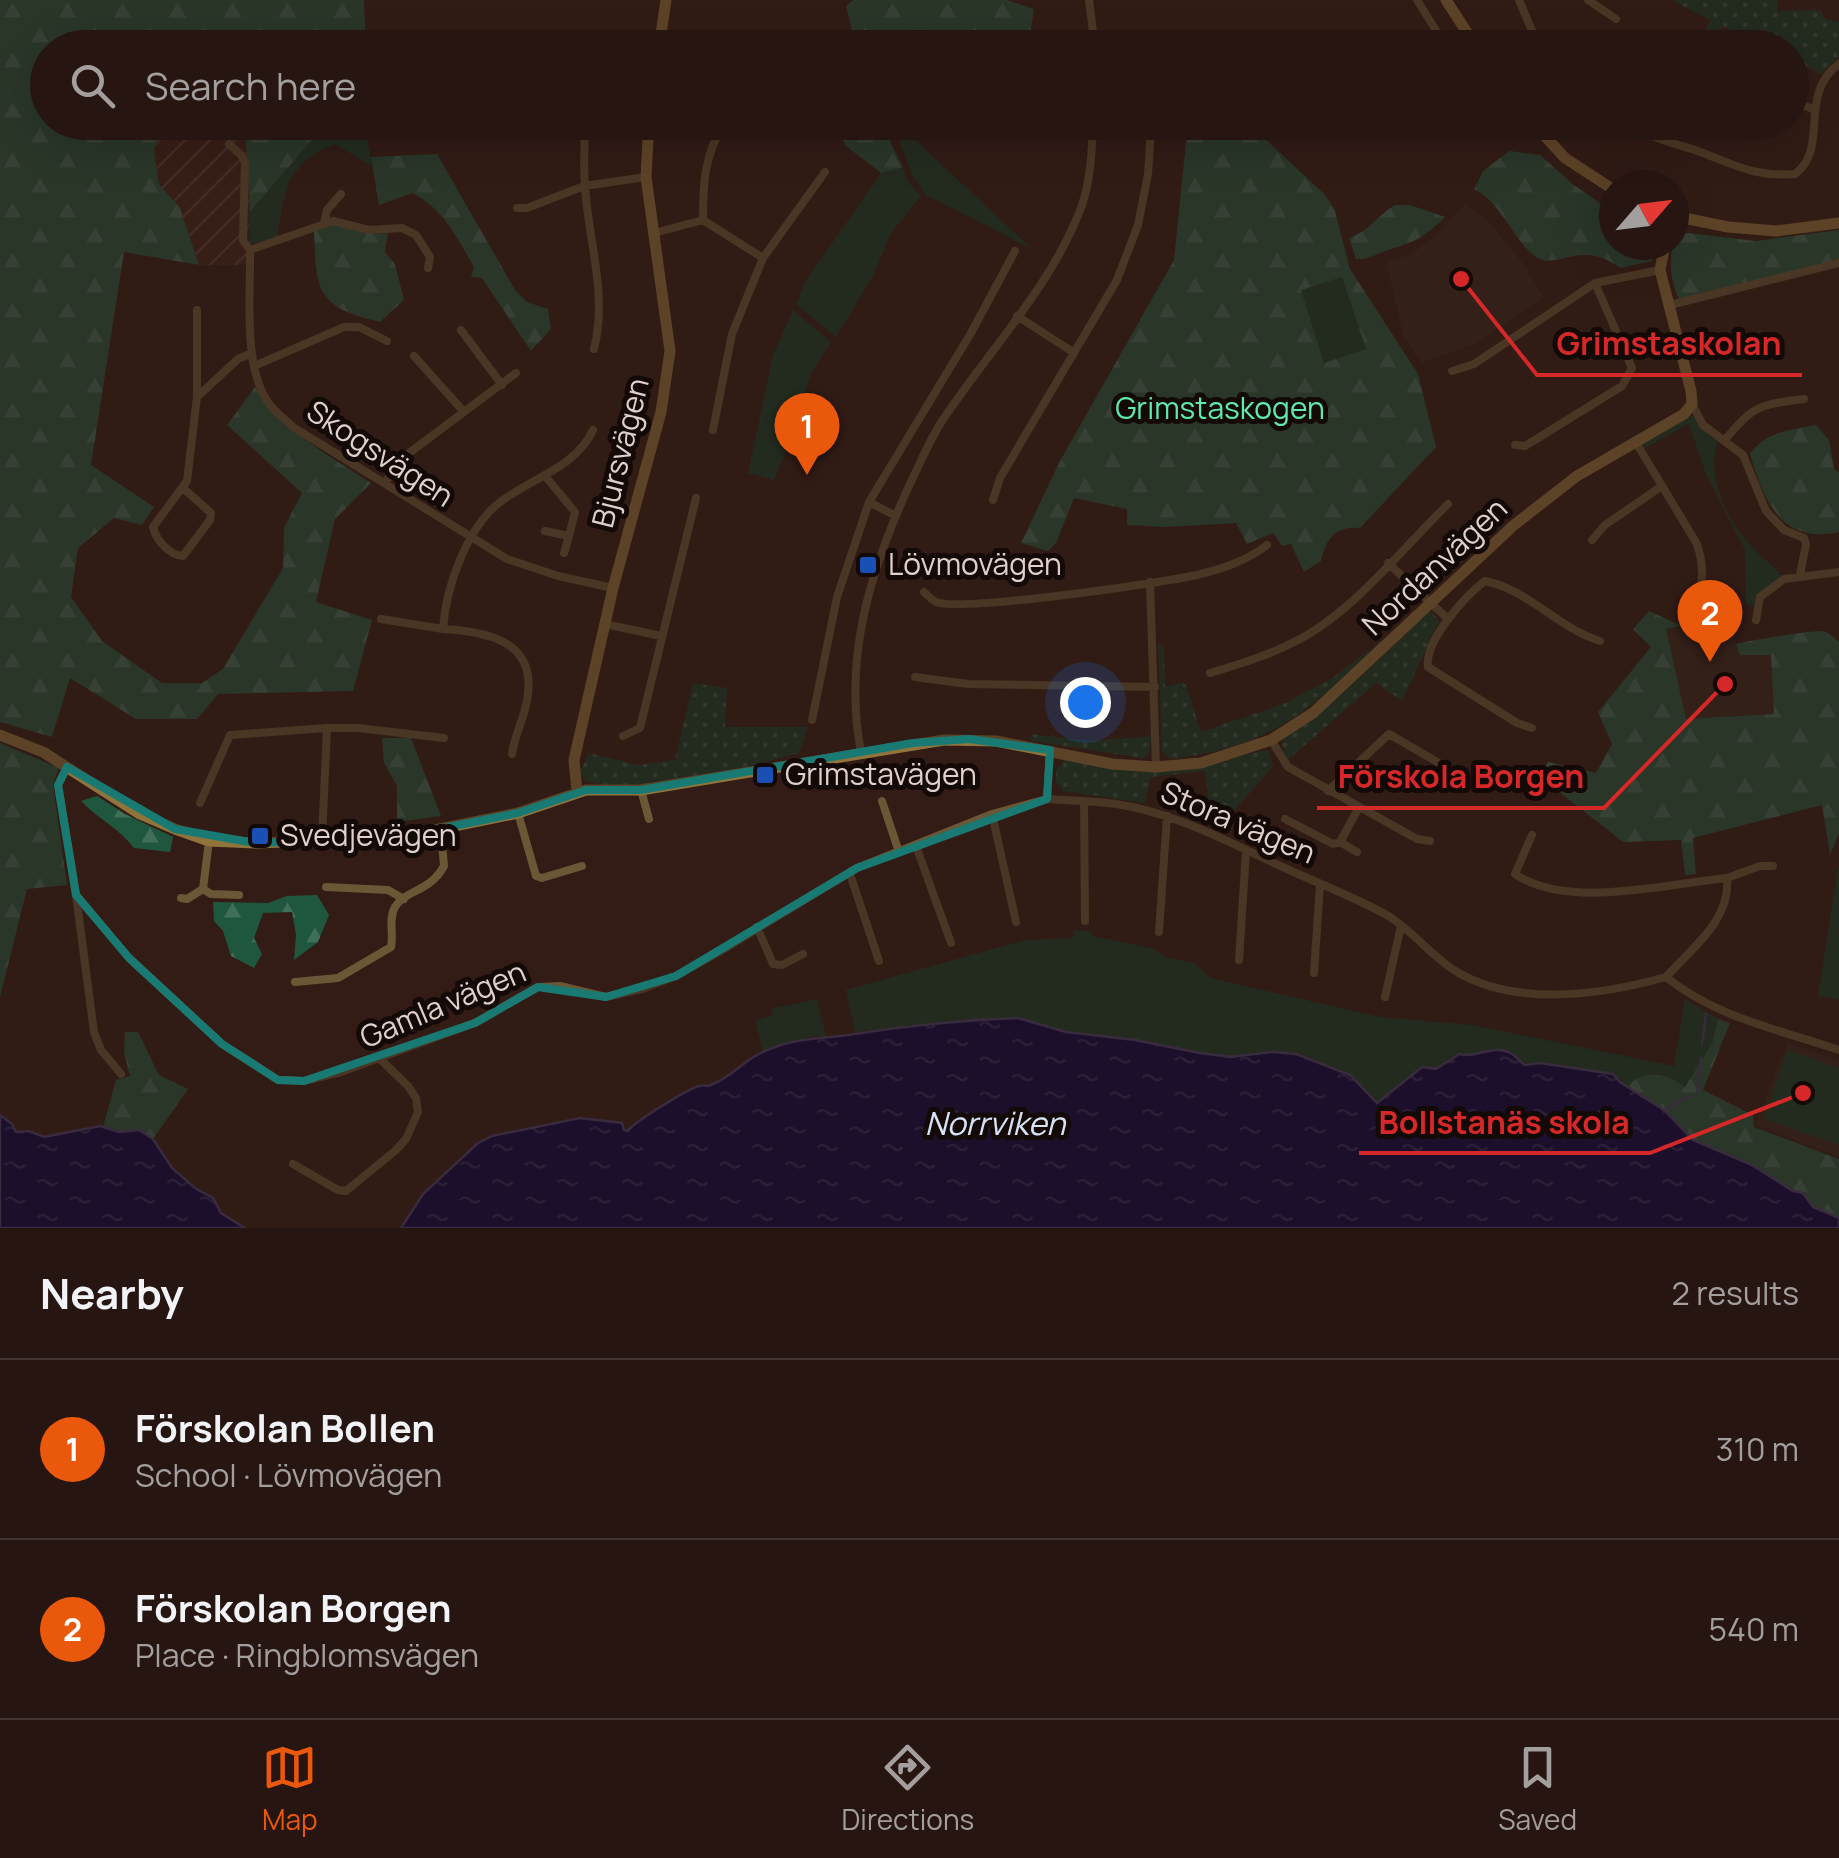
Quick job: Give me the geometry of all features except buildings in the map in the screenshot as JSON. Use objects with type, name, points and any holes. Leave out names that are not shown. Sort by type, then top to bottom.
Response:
[{"type":"street","points":[[662,30],[666,0]]},
{"type":"street","points":[[1089,0],[1093,30]]},
{"type":"street","points":[[1417,0],[1436,30]]},
{"type":"street","points":[[1446,0],[1465,30]]},
{"type":"street","points":[[1519,0],[1531,30]]},
{"type":"street","points":[[1588,0],[1616,19]]},
{"type":"street","points":[[1662,140],[1754,173],[1795,174],[1809,159],[1813,109],[1820,84],[1839,64]]},
{"type":"street","points":[[1809,107],[1813,109]]},
{"type":"street","points":[[585,140],[584,186],[600,287],[599,330],[594,348]]},
{"type":"street","name":"Bjursvägen","points":[[577,791],[574,760],[612,588],[668,377],[668,316],[646,177],[648,140]]},
{"type":"street","points":[[703,220],[703,174],[714,140]]},
{"type":"street","points":[[861,752],[854,666],[859,626],[872,578],[896,516],[940,424],[1064,247],[1082,203],[1092,140]]},
{"type":"street","points":[[993,500],[1000,478],[1116,280],[1138,225],[1150,140]]},
{"type":"street","points":[[1548,140],[1565,158],[1599,180]]},
{"type":"street","name":"Skogsvägen","points":[[229,144],[245,163],[244,240],[250,250],[252,353],[260,389],[270,406],[293,427],[472,540],[508,559],[612,588]]},
{"type":"street","points":[[713,430],[732,334],[763,258],[824,172]]},
{"type":"street","points":[[516,208],[528,208],[584,186],[646,177]]},
{"type":"street","points":[[324,223],[327,210],[341,194]]},
{"type":"street","points":[[1689,219],[1728,228],[1776,231],[1839,222]]},
{"type":"street","points":[[654,234],[703,220],[763,258]]},
{"type":"street","points":[[250,250],[334,221],[369,230],[402,228],[416,235],[424,245],[430,258],[428,268]]},
{"type":"street","points":[[812,720],[837,597],[869,502],[971,332],[1014,251]]},
{"type":"street","points":[[1662,260],[1660,270],[1692,404],[1703,425],[1749,464],[1766,511],[1784,530],[1804,538],[1800,574]]},
{"type":"street","points":[[1670,305],[1839,264]]},
{"type":"street","points":[[1452,371],[1474,364],[1595,284],[1660,270]]},
{"type":"street","points":[[1515,445],[1526,446],[1622,386],[1628,378],[1632,368],[1595,284]]},
{"type":"street","points":[[183,488],[212,513],[184,556],[156,539],[152,527],[187,481],[197,397],[197,310]]},
{"type":"street","points":[[1016,316],[1074,352]]},
{"type":"street","points":[[254,366],[344,327],[359,327],[387,341]]},
{"type":"street","points":[[461,330],[502,385]]},
{"type":"street","points":[[197,397],[238,359],[252,353]]},
{"type":"street","points":[[414,356],[464,412]]},
{"type":"street","points":[[385,483],[401,458],[516,373]]},
{"type":"street","points":[[1724,440],[1746,413],[1758,407],[1804,400]]},
{"type":"street","name":"Nordanvägen","points":[[1050,750],[1112,764],[1156,767],[1201,763],[1271,740],[1313,714],[1349,684],[1514,525],[1577,476],[1684,414],[1692,404]]},
{"type":"street","points":[[443,630],[453,574],[487,515],[501,500],[544,476],[586,444],[593,430]]},
{"type":"street","points":[[1635,441],[1697,544],[1703,580],[1698,600]]},
{"type":"street","points":[[544,476],[575,512],[564,553]]},
{"type":"street","points":[[1592,540],[1605,525],[1662,486]]},
{"type":"street","points":[[623,736],[640,728],[696,498]]},
{"type":"street","points":[[869,502],[896,516]]},
{"type":"street","points":[[1210,672],[1300,639],[1337,614],[1448,504]]},
{"type":"street","points":[[545,531],[569,536]]},
{"type":"street","points":[[924,592],[936,602],[965,604],[1150,582],[1228,566],[1267,546]]},
{"type":"street","points":[[1388,564],[1448,619]]},
{"type":"street","points":[[1756,620],[1760,597],[1784,579],[1839,572]]},
{"type":"street","points":[[1532,728],[1517,723],[1428,667],[1426,658],[1448,619],[1470,592],[1485,581],[1534,603],[1578,634],[1600,640]]},
{"type":"street","points":[[1150,582],[1156,767]]},
{"type":"street","points":[[380,619],[443,630],[477,631],[504,640],[521,656],[530,673],[526,708],[512,754]]},
{"type":"street","points":[[605,624],[661,636]]},
{"type":"street","points":[[915,677],[968,684],[1156,687]]},
{"type":"street","points":[[322,839],[328,728]]},
{"type":"street","points":[[200,803],[230,735],[358,728],[444,738]]},
{"type":"street","points":[[1328,791],[1389,734],[1464,777]]},
{"type":"street","points":[[0,735],[42,752],[140,814],[209,840],[255,843],[395,838],[544,807],[577,791],[641,790],[913,743],[969,740],[1050,750],[1047,799]]},
{"type":"street","points":[[1271,740],[1288,767],[1417,840],[1430,841]]},
{"type":"street","points":[[67,767],[58,785],[94,1032],[101,1050],[122,1074]]},
{"type":"street","points":[[641,790],[649,819]]},
{"type":"street","name":"Stora vägen","points":[[1047,799],[1116,804],[1168,816],[1386,915],[1459,974],[1511,991],[1626,988],[1666,977]]},
{"type":"street","name":"Gamla vägen","points":[[76,895],[128,958],[222,1044],[278,1080],[304,1081],[342,1072],[476,1023],[538,987],[560,986],[606,997],[642,989],[676,976],[856,868],[992,814],[1047,799]]},
{"type":"street","points":[[882,801],[899,852]]},
{"type":"street","points":[[1084,801],[1085,921]]},
{"type":"street","points":[[1286,819],[1333,844],[1340,842],[1358,808]]},
{"type":"street","points":[[518,813],[536,876],[542,878],[582,866]]},
{"type":"street","points":[[992,814],[1016,922]]},
{"type":"street","points":[[1159,932],[1168,816]]},
{"type":"street","points":[[296,982],[338,978],[390,947],[392,910],[428,887],[444,866],[441,830]]},
{"type":"street","points":[[1532,836],[1515,874],[1528,883],[1552,889],[1586,893],[1727,878],[1760,866],[1773,866]]},
{"type":"street","points":[[203,889],[209,840]]},
{"type":"street","points":[[1340,842],[1357,852]]},
{"type":"street","points":[[916,846],[951,943]]},
{"type":"street","points":[[1239,960],[1246,851]]},
{"type":"street","points":[[850,874],[879,961]]},
{"type":"street","points":[[1727,878],[1728,895],[1723,911],[1666,977],[1692,998],[1714,1008],[1839,1050]]},
{"type":"street","points":[[1314,973],[1320,884]]},
{"type":"street","points":[[326,888],[388,890],[404,899]]},
{"type":"street","points":[[203,889],[211,894],[239,894]]},
{"type":"street","points":[[181,898],[187,899],[203,889]]},
{"type":"street","points":[[1385,997],[1402,926]]},
{"type":"street","points":[[757,927],[774,964],[782,965],[804,954]]},
{"type":"street","points":[[292,1164],[346,1191],[406,1139],[418,1112],[416,1098],[378,1057]]},
{"type":"highlighted area","points":[[969,739],[1050,750],[1047,799],[857,868],[676,976],[606,997],[538,987],[475,1023],[304,1081],[278,1080],[222,1044],[129,958],[76,895],[58,785],[67,767],[175,829],[255,843],[395,838],[518,813],[586,790],[641,790],[913,743]]},
{"type":"shaded area","points":[[157,140],[246,140],[250,212],[247,265],[199,265],[180,208],[159,184],[154,151]]},
{"type":"shaded area","points":[[1465,204],[1489,222],[1544,297],[1476,344],[1421,363],[1403,335],[1386,262],[1412,254]]},
{"type":"shaded area","points":[[1729,619],[1740,655],[1771,655],[1774,714],[1685,719],[1666,629]]},
{"type":"shaded area","points":[[1787,1043],[1839,1060],[1839,1157],[1755,1125]]},
{"type":"green space","points":[[0,0],[364,0],[365,30],[30,30],[30,140],[157,140],[154,151],[159,184],[180,208],[199,265],[124,252],[91,465],[154,507],[142,525],[114,518],[78,548],[71,597],[102,641],[162,683],[202,683],[223,669],[283,568],[284,528],[302,493],[227,425],[255,387],[265,403],[292,429],[371,483],[335,519],[316,602],[372,620],[353,691],[218,694],[197,719],[136,719],[70,678],[52,737],[0,722]]},
{"type":"green space","points":[[853,0],[1007,0],[1034,9],[1031,30],[852,30],[846,6]]},
{"type":"green space","points":[[1671,0],[1777,0],[1778,11],[1820,10],[1825,19],[1839,22],[1839,57],[1821,74],[1809,68],[1809,30],[1731,30],[1723,26],[1721,30],[1706,30],[1710,20]]},
{"type":"green space","points":[[246,140],[312,140],[250,212]]},
{"type":"green space","points":[[312,140],[367,140],[373,167],[335,144],[306,160],[286,192],[277,238],[250,244],[250,212]]},
{"type":"green space","points":[[843,140],[889,140],[903,168],[881,173]]},
{"type":"green space","points":[[915,140],[1032,249],[926,195],[912,175],[900,142]]},
{"type":"green space","name":"Grimstaskogen","points":[[1186,140],[1266,140],[1325,195],[1335,211],[1350,269],[1418,374],[1436,447],[1360,528],[1344,529],[1333,535],[1321,561],[1304,572],[1291,544],[1282,546],[1273,533],[1247,544],[1236,523],[1127,525],[1127,509],[1074,498],[1056,543],[1048,551],[1021,543],[1060,461],[1174,260]]},
{"type":"green space","points":[[1509,151],[1540,155],[1599,202],[1599,258],[1538,258],[1492,203],[1474,189],[1483,171]]},
{"type":"green space","points":[[437,154],[515,290],[527,302],[548,309],[551,329],[531,351],[482,278],[471,277],[474,267],[432,207],[412,193],[379,205],[371,157]]},
{"type":"green space","points":[[903,168],[921,196],[891,233],[873,276],[836,337],[796,304],[805,282],[881,173]]},
{"type":"green space","points":[[1395,205],[1410,205],[1445,217],[1412,241],[1356,259],[1349,238]]},
{"type":"green space","points":[[337,224],[375,234],[388,233],[385,252],[395,264],[404,300],[380,322],[343,310],[324,293],[319,282],[314,230]]},
{"type":"green space","points":[[1839,230],[1839,260],[1679,299],[1671,260],[1689,260],[1689,233],[1756,241]]},
{"type":"green space","points":[[1606,260],[1652,260],[1652,261],[1620,268]]},
{"type":"green space","points":[[1342,277],[1366,349],[1324,363],[1301,290]]},
{"type":"green space","points":[[793,310],[831,342],[811,373],[774,480],[748,473],[773,355]]},
{"type":"green space","points":[[1689,415],[1696,417],[1702,429],[1718,442],[1717,485],[1728,513],[1745,539],[1782,577],[1760,593],[1756,606],[1746,604],[1745,550],[1706,474],[1689,424],[1643,449],[1643,443]]},
{"type":"green space","points":[[1816,425],[1829,440],[1834,469],[1839,472],[1839,532],[1802,532],[1789,525],[1769,502],[1750,454],[1771,436]]},
{"type":"green space","points":[[1649,611],[1682,626],[1666,629],[1686,719],[1774,714],[1771,655],[1740,655],[1736,644],[1820,631],[1839,642],[1839,833],[1830,855],[1822,805],[1693,838],[1696,874],[1685,875],[1681,840],[1623,842],[1539,776],[1548,762],[1596,773],[1612,744],[1598,712],[1651,647],[1633,629]]},
{"type":"green space","points":[[1427,612],[1439,621],[1402,701],[1376,683],[1288,760],[1281,744],[1284,736],[1315,717]]},
{"type":"green space","points":[[1389,635],[1316,702],[1268,732],[1208,753],[1171,759],[1162,751],[1158,642],[1164,648],[1165,687],[1182,682],[1186,685],[1201,732],[1283,704],[1331,679]]},
{"type":"green space","points":[[693,683],[727,688],[725,727],[808,727],[799,753],[663,785],[635,787],[584,780],[580,771],[589,753],[638,765],[675,760]]},
{"type":"green space","points":[[1031,734],[1089,741],[1152,736],[1149,754],[1144,758],[1031,741]]},
{"type":"green space","points":[[382,738],[411,738],[441,816],[397,822],[397,786],[384,763]]},
{"type":"green space","points":[[0,743],[59,768],[53,784],[67,885],[27,889],[0,997]]},
{"type":"green space","points":[[1269,751],[1273,766],[1228,818],[1212,825],[1205,771],[1151,777],[1145,803],[1063,791],[1056,783],[1056,770],[1065,759],[1165,770]]},
{"type":"green space","points":[[97,796],[173,837],[170,852],[134,848],[81,801]]},
{"type":"green space","points":[[1839,868],[1839,999],[1818,996]]},
{"type":"green space","points":[[317,895],[329,915],[318,942],[294,960],[296,935],[292,912],[263,913],[254,938],[262,954],[254,968],[231,956],[223,931],[214,921],[213,902],[268,903],[287,896]]},
{"type":"green space","points":[[1074,931],[1091,931],[1092,936],[1155,949],[1164,957],[1194,963],[1210,978],[1380,1017],[1472,1025],[1674,1066],[1685,999],[1718,1019],[1712,1043],[1685,1087],[1655,1074],[1640,1077],[1627,1087],[1613,1074],[1458,1054],[1440,1067],[1415,1076],[1377,1103],[1350,1075],[1296,1054],[1230,1057],[1066,1032],[1018,1018],[855,1032],[846,990],[1025,940],[1073,938]]},
{"type":"green space","points":[[817,999],[826,1036],[813,1036],[763,1051],[755,1020],[772,1016],[771,1009]]},
{"type":"green space","points":[[1718,1019],[1730,1023],[1703,1090],[1753,1115],[1754,1127],[1839,1159],[1839,1218],[1813,1207],[1806,1196],[1693,1140],[1664,1110],[1627,1087],[1638,1077],[1652,1074],[1680,1082],[1712,1043]]},
{"type":"green space","points":[[125,1032],[138,1032],[159,1075],[188,1089],[153,1139],[139,1130],[119,1132],[103,1127],[116,1080],[130,1076],[124,1053]]},
{"type":"green space","points":[[1787,1050],[1839,1068],[1839,1145],[1764,1119]]},
{"type":"water","name":"Norrviken","points":[[1018,1018],[1066,1032],[1230,1057],[1273,1052],[1296,1054],[1350,1075],[1377,1103],[1422,1067],[1436,1069],[1459,1054],[1499,1050],[1512,1054],[1525,1065],[1540,1063],[1613,1074],[1664,1110],[1693,1140],[1752,1165],[1793,1191],[1803,1193],[1813,1207],[1839,1218],[1839,1228],[401,1228],[423,1194],[478,1143],[492,1136],[580,1118],[622,1123],[628,1131],[684,1093],[720,1081],[751,1058],[796,1041]]},
{"type":"water","points":[[0,1115],[16,1132],[29,1131],[44,1137],[100,1126],[119,1132],[139,1130],[153,1139],[172,1168],[213,1198],[221,1213],[245,1228],[0,1228]]},
{"type":"waterway","points":[[1702,1044],[1706,1014]]},
{"type":"waterway","points":[[1697,1093],[1701,1058]]},
{"type":"waterway","points":[[1664,1110],[1690,1096]]},
{"type":"place","name":"Grimstaskolan","points":[[1461,279]]},
{"type":"place","name":"Förskolan Bollen","points":[[807,475]]},
{"type":"place","name":"Lövmovägen","points":[[868,565]]},
{"type":"place","name":"Förskolan Borgen","points":[[1710,662]]},
{"type":"place","name":"Förskola Borgen","points":[[1725,684]]},
{"type":"place","name":"Grimstavägen","points":[[765,775]]},
{"type":"place","name":"Svedjevägen","points":[[260,836]]},
{"type":"place","name":"Bollstanäs skola","points":[[1803,1093]]}]
